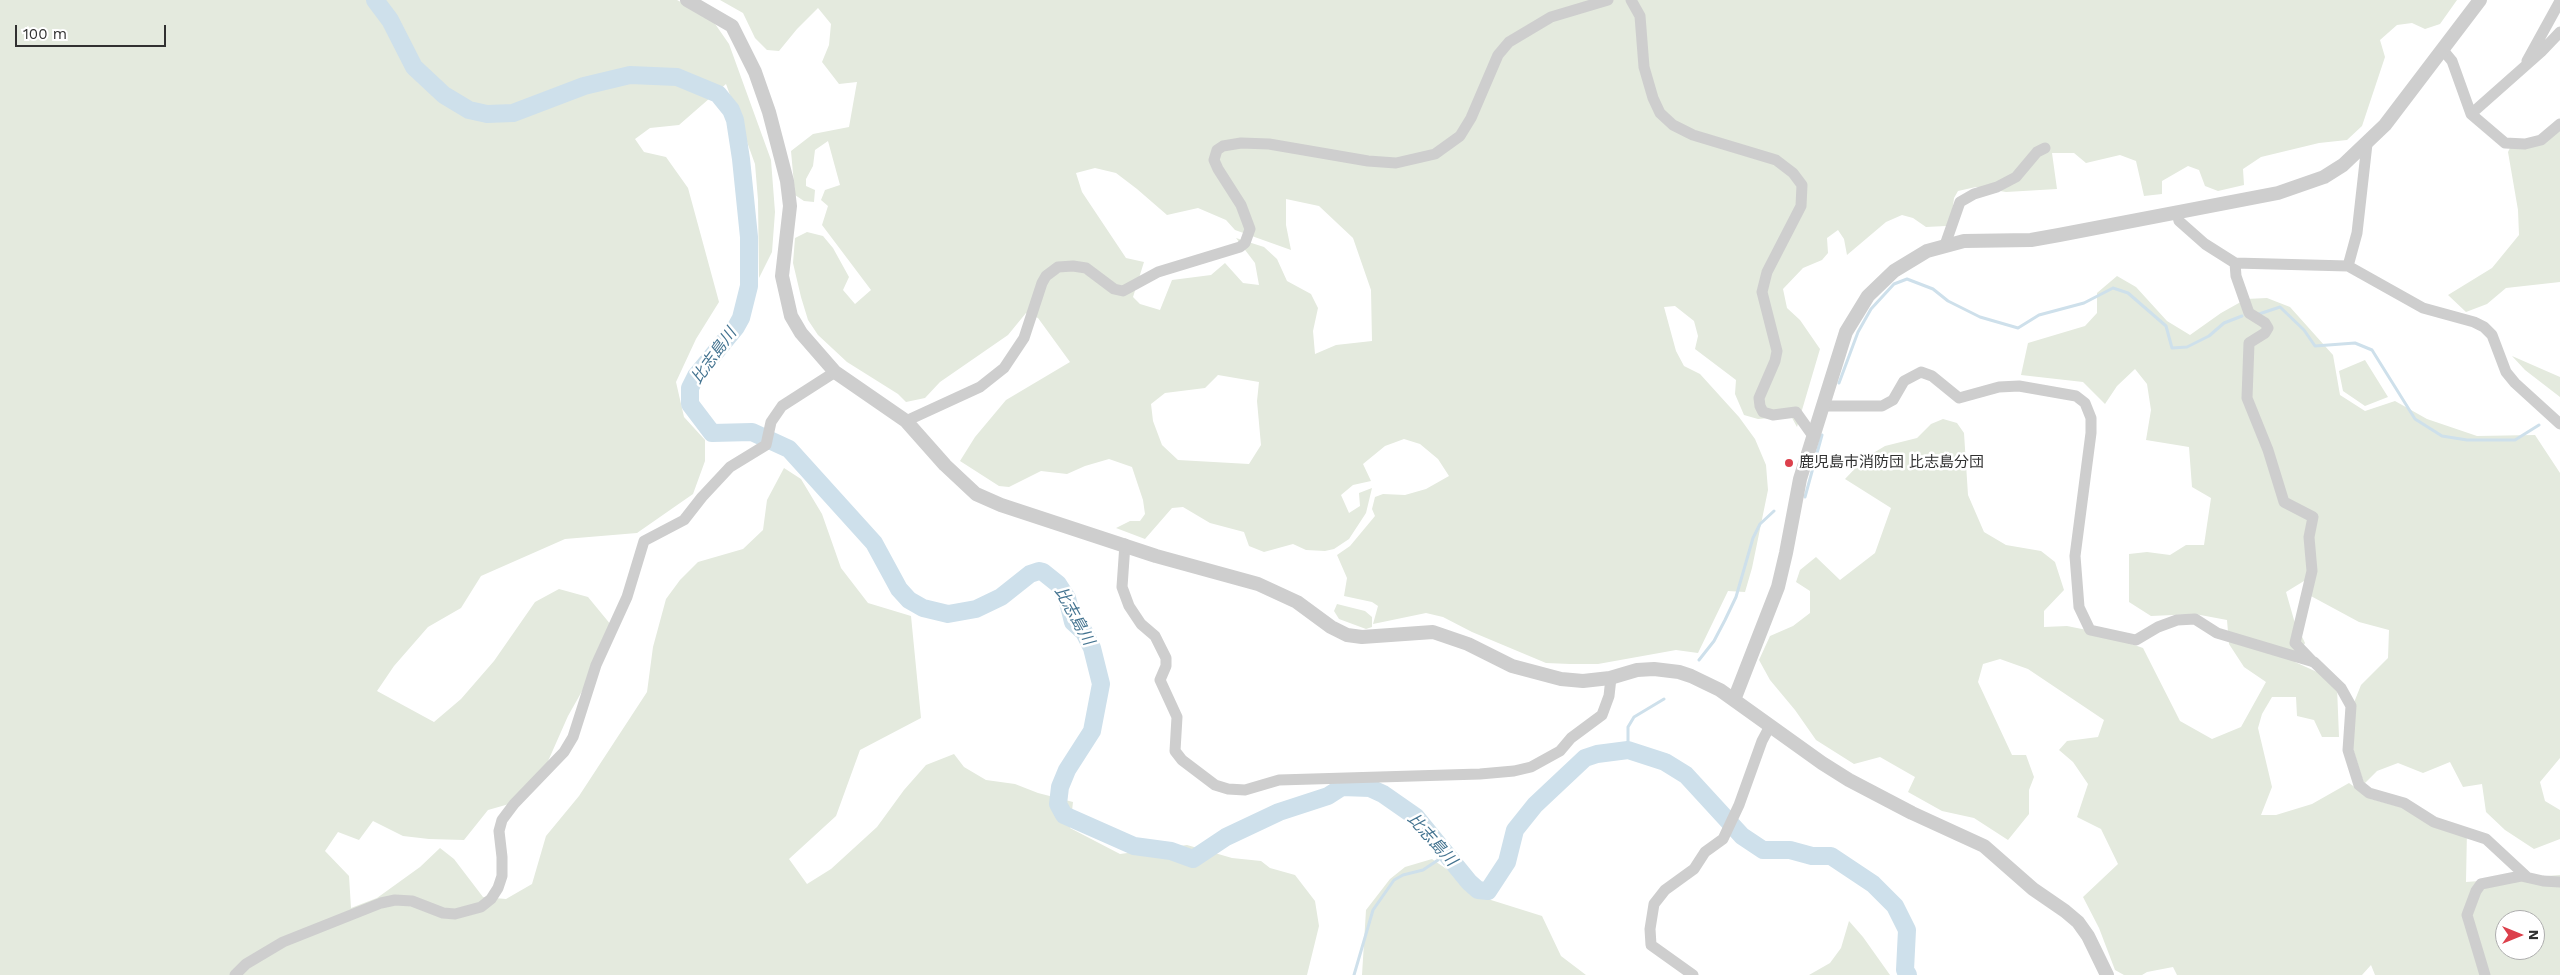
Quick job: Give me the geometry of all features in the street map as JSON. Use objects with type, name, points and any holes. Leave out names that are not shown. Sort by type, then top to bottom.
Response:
[{"type":"street","points":[[687,0],[719,16],[732,26],[755,72],[769,112],[788,181],[790,206],[782,276],[791,316],[801,333],[835,372],[906,421],[945,464],[976,494],[1001,505],[1174,561],[1258,584],[1297,602],[1331,627],[1347,635],[1362,637],[1433,632],[1468,644],[1512,666],[1536,674],[1583,681],[1611,678],[1637,670],[1679,672],[1713,686],[1849,780],[1912,813],[1970,838],[2000,858],[2033,889],[2066,911],[2078,922],[2088,936],[2107,975]]},
{"type":"street","points":[[906,421],[980,387],[1004,368],[1024,338],[1042,283],[1046,276],[1058,267],[1073,266],[1086,268],[1114,289],[1123,291],[1158,272],[1240,247],[1245,243],[1250,229],[1241,205],[1214,160],[1217,150],[1223,146],[1241,143],[1287,145],[1388,163],[1416,160],[1435,154],[1460,136],[1471,118],[1498,55],[1509,42],[1551,17],[1608,0]]},
{"type":"street","points":[[1631,0],[1640,16],[1644,67],[1653,98],[1660,113],[1672,126],[1693,135],[1776,160],[1793,174],[1802,185],[1801,206],[1767,272],[1762,292],[1777,351],[1776,361],[1759,398],[1763,412],[1773,415],[1796,412],[1812,436]]},
{"type":"street","points":[[1734,700],[1778,586],[1800,478],[1846,332],[1868,296],[1894,271],[1913,258],[1945,245],[1964,241],[2031,240],[2278,194],[2303,186],[2343,165],[2367,144],[2402,104],[2480,0]]},
{"type":"street","points":[[2524,67],[2560,1]]},
{"type":"street","points":[[2471,114],[2560,32]]},
{"type":"street","points":[[2442,49],[2452,61],[2471,114],[2506,143],[2516,145],[2541,140],[2560,124]]},
{"type":"street","points":[[2348,266],[2357,233],[2367,144]]},
{"type":"street","points":[[1945,245],[1960,202],[1974,194],[1997,187],[2016,177],[2037,152],[2045,148]]},
{"type":"street","points":[[2177,213],[2179,222],[2205,244],[2234,263],[2348,266],[2424,308],[2474,322],[2484,327],[2492,335],[2506,372],[2515,383],[2560,424]]},
{"type":"street","points":[[2234,263],[2236,276],[2249,314],[2265,323],[2268,328],[2265,333],[2249,343],[2247,398],[2268,450],[2284,502],[2313,517],[2309,537],[2312,571],[2295,643],[2341,688],[2351,706],[2348,750],[2359,784],[2369,793],[2404,802],[2434,822],[2486,839],[2527,877]]},
{"type":"street","points":[[235,975],[246,964],[283,942],[380,903],[395,900],[412,901],[443,913],[455,914],[481,907],[491,899],[498,888],[502,876],[499,831],[502,820],[514,804],[564,752],[573,736],[596,665],[627,597],[644,540],[684,520],[702,496],[730,467],[766,446],[772,422],[782,406],[835,372]]},
{"type":"street","points":[[1822,406],[1882,406],[1893,400],[1904,381],[1921,372],[1932,376],[1959,398],[1999,387],[2019,386],[2076,396],[2085,403],[2091,418],[2091,433],[2075,556],[2079,607],[2090,630],[2136,640],[2158,627],[2177,620],[2195,619],[2218,633],[2314,662]]},
{"type":"street","points":[[1125,544],[1122,587],[1129,606],[1141,624],[1155,636],[1166,658],[1166,666],[1160,680],[1176,717],[1178,727],[1175,751],[1182,760],[1215,785],[1245,790],[1279,780],[1480,774],[1514,771],[1531,766],[1560,751],[1571,738],[1602,715],[1609,696],[1611,678]]},
{"type":"street","points":[[1693,975],[1651,945],[1654,904],[1665,890],[1694,869],[1705,852],[1723,839],[1739,804],[1762,740],[1770,726]]},
{"type":"street","points":[[2485,975],[2467,915],[2476,891],[2482,884],[2490,881],[2521,876],[2560,882]]},
{"type":"shaded area","points":[[0,0],[677,0],[711,18],[729,44],[771,160],[775,212],[772,252],[759,278],[758,200],[755,164],[726,84],[679,125],[650,128],[635,139],[644,152],[666,157],[688,188],[719,302],[696,339],[676,382],[684,417],[705,440],[705,461],[693,494],[637,533],[565,539],[481,576],[461,608],[428,627],[394,666],[377,691],[434,722],[461,699],[494,661],[535,602],[559,589],[588,597],[616,631],[568,716],[545,768],[509,804],[488,810],[464,840],[403,836],[373,821],[359,840],[338,832],[325,851],[349,876],[351,908],[377,898],[420,867],[440,848],[454,859],[483,897],[506,899],[532,884],[546,836],[579,796],[647,692],[653,647],[666,599],[680,580],[698,562],[743,549],[763,530],[767,500],[784,468],[801,479],[822,514],[841,568],[868,603],[911,616],[921,718],[860,750],[836,816],[789,859],[807,884],[831,869],[877,827],[904,790],[926,765],[954,754],[964,767],[986,780],[1015,784],[1038,793],[1073,802],[1070,828],[1120,854],[1187,845],[1232,858],[1261,861],[1270,868],[1295,875],[1315,901],[1319,926],[1307,975],[0,975]]},
{"type":"shaded area","points":[[720,0],[2457,0],[2440,24],[2425,29],[2412,23],[2397,25],[2380,40],[2385,57],[2362,126],[2347,140],[2319,143],[2261,157],[2243,169],[2244,185],[2218,191],[2205,186],[2199,170],[2188,166],[2162,181],[2162,194],[2144,196],[2136,161],[2120,155],[2086,163],[2074,153],[2052,153],[2057,189],[2006,192],[1976,187],[1958,191],[1954,198],[1951,222],[1946,226],[1926,227],[1913,218],[1902,215],[1886,222],[1847,255],[1844,239],[1838,230],[1827,238],[1828,253],[1822,260],[1803,268],[1783,289],[1787,308],[1800,320],[1820,349],[1797,427],[1791,416],[1758,419],[1744,415],[1735,394],[1736,380],[1695,349],[1698,336],[1694,321],[1675,306],[1664,307],[1676,351],[1684,366],[1700,374],[1739,417],[1755,439],[1766,465],[1768,490],[1752,568],[1745,592],[1728,591],[1698,653],[1676,650],[1598,664],[1546,663],[1472,632],[1443,617],[1426,613],[1373,624],[1378,606],[1372,602],[1344,596],[1347,578],[1337,555],[1350,546],[1375,516],[1372,509],[1375,497],[1383,494],[1405,495],[1426,489],[1449,476],[1438,459],[1420,444],[1404,439],[1385,446],[1363,464],[1371,481],[1353,485],[1341,495],[1349,513],[1360,506],[1359,493],[1372,488],[1366,513],[1349,539],[1334,549],[1325,551],[1306,550],[1293,544],[1264,552],[1249,546],[1244,532],[1210,523],[1183,507],[1172,508],[1145,539],[1116,528],[1130,521],[1140,521],[1145,514],[1143,500],[1132,467],[1109,459],[1067,474],[1041,471],[1009,487],[999,486],[960,461],[975,437],[1006,400],[1070,362],[1038,318],[1026,313],[1008,335],[940,382],[925,398],[906,402],[898,394],[847,362],[818,335],[808,320],[801,297],[793,263],[795,238],[807,232],[823,236],[833,248],[849,277],[843,290],[855,304],[871,290],[822,225],[828,206],[821,200],[825,190],[840,185],[828,141],[815,150],[813,166],[806,179],[806,186],[815,190],[814,202],[804,201],[795,195],[791,151],[813,134],[849,127],[857,82],[839,84],[822,62],[829,45],[831,24],[818,8],[779,51],[767,50],[755,38],[743,13]],"holes":[[[1095,168],[1116,173],[1167,215],[1198,208],[1226,220],[1235,230],[1291,250],[1286,225],[1286,199],[1319,206],[1353,238],[1371,290],[1372,341],[1336,345],[1315,354],[1313,331],[1318,308],[1311,294],[1287,281],[1277,259],[1264,247],[1236,238],[1255,263],[1259,285],[1243,283],[1225,263],[1211,275],[1172,280],[1160,310],[1140,304],[1133,297],[1144,262],[1126,258],[1082,192],[1076,173]],[[1218,375],[1259,382],[1257,401],[1261,445],[1249,464],[1178,460],[1162,445],[1153,421],[1151,404],[1165,393],[1205,388]]]},
{"type":"shaded area","points":[[2560,131],[2560,282],[2506,288],[2487,304],[2466,312],[2448,295],[2492,268],[2519,235],[2518,210],[2508,152],[2512,144]]},
{"type":"shaded area","points":[[2117,276],[2136,287],[2167,321],[2190,335],[2221,313],[2246,299],[2267,298],[2290,307],[2333,355],[2340,395],[2365,411],[2395,401],[2427,419],[2477,436],[2535,435],[2560,473],[2560,758],[2540,782],[2545,801],[2560,810],[2560,839],[2534,849],[2505,830],[2486,812],[2482,784],[2463,787],[2450,762],[2423,773],[2398,763],[2377,771],[2364,784],[2351,742],[2351,710],[2361,685],[2388,658],[2389,630],[2359,622],[2309,595],[2304,581],[2286,592],[2294,620],[2305,643],[2295,662],[2317,672],[2337,687],[2339,737],[2322,737],[2314,720],[2297,716],[2296,697],[2272,697],[2262,714],[2258,728],[2272,787],[2261,815],[2276,815],[2312,804],[2349,783],[2371,799],[2425,814],[2467,829],[2466,882],[2560,875],[2560,975],[2375,975],[2371,965],[2362,975],[2177,975],[2173,967],[2147,972],[2142,975],[2124,975],[2115,970],[2099,928],[2083,897],[2118,864],[2101,829],[2077,817],[2088,784],[2073,762],[2059,750],[2067,741],[2098,737],[2104,720],[2028,669],[2000,659],[1983,664],[1978,682],[2012,755],[2026,755],[2034,777],[2029,790],[2029,814],[2008,840],[1974,818],[1942,811],[1908,792],[1915,777],[1880,757],[1854,764],[1816,740],[1795,710],[1770,680],[1759,660],[1770,636],[1793,626],[1810,613],[1810,591],[1796,582],[1800,570],[1816,557],[1840,580],[1875,553],[1891,508],[1845,479],[1865,458],[1885,446],[1917,438],[1931,424],[1943,419],[1957,423],[1964,433],[1968,495],[1984,532],[2006,545],[2041,551],[2055,562],[2064,590],[2044,611],[2044,627],[2067,626],[2097,632],[2143,648],[2180,721],[2212,739],[2241,727],[2266,682],[2244,667],[2229,644],[2227,620],[2195,614],[2151,616],[2129,602],[2129,554],[2147,552],[2170,555],[2186,545],[2204,545],[2211,498],[2192,487],[2189,447],[2146,440],[2151,410],[2147,384],[2135,369],[2117,386],[2105,404],[2083,382],[2021,375],[2028,343],[2085,326],[2097,313],[2097,293]]},
{"type":"shaded area","points":[[2512,356],[2560,377],[2560,397],[2525,370]]},
{"type":"shaded area","points":[[2365,360],[2388,397],[2365,406],[2343,391],[2339,371]]},
{"type":"shaded area","points":[[1337,604],[1365,611],[1372,617],[1372,627],[1366,629],[1339,619],[1334,611]]},
{"type":"shaded area","points":[[1432,859],[1491,900],[1542,916],[1561,956],[1586,975],[1362,975],[1366,910],[1390,879],[1405,867]]},
{"type":"shaded area","points":[[1849,921],[1890,975],[1809,975],[1830,963],[1841,948]]},
{"type":"waterway","name":"比志島川","points":[[375,0],[390,20],[414,67],[444,95],[469,110],[487,114],[513,113],[584,86],[630,75],[677,77],[718,94],[731,110],[735,120],[749,237],[749,286],[741,318],[736,327],[696,376],[690,388],[690,404],[712,433],[752,432],[789,449],[874,543],[899,589],[909,600],[923,608],[948,614],[976,609],[1001,597],[1030,574],[1039,571],[1058,584],[1067,598],[1073,622],[1084,632],[1092,648],[1101,684],[1092,731],[1067,770],[1060,787],[1058,804],[1064,815],[1134,846],[1171,851],[1193,859],[1226,837],[1279,812],[1328,796],[1342,787],[1370,788],[1383,794],[1416,817],[1469,882],[1478,890],[1488,891],[1507,862],[1515,830],[1535,805],[1585,758],[1597,754],[1628,750],[1665,762],[1686,775],[1742,836],[1763,850],[1790,850],[1812,856],[1831,856],[1873,884],[1895,906],[1907,930],[1905,970],[1908,975]]},
{"type":"waterway","points":[[1839,383],[1858,332],[1871,309],[1894,284],[1907,279],[1933,289],[1948,301],[1980,317],[2018,328],[2039,315],[2084,303],[2113,288],[2128,293],[2166,326],[2172,348],[2187,347],[2209,336],[2224,323],[2242,316]]},
{"type":"waterway","points":[[2259,314],[2280,307],[2304,330],[2315,346],[2355,343],[2372,350],[2415,419],[2442,436],[2467,440],[2515,440],[2539,425]]},
{"type":"waterway","points":[[1805,497],[1822,435]]},
{"type":"waterway","points":[[1699,660],[1714,641],[1736,597],[1753,538],[1760,524],[1774,511]]},
{"type":"waterway","points":[[1628,750],[1628,727],[1634,717],[1664,699]]},
{"type":"waterway","points":[[1354,975],[1373,910],[1394,880],[1403,875],[1423,870],[1438,860],[1440,847]]},
{"type":"place","name":"鹿児島市消防団 比志島分団","points":[[1789,463]]}]
